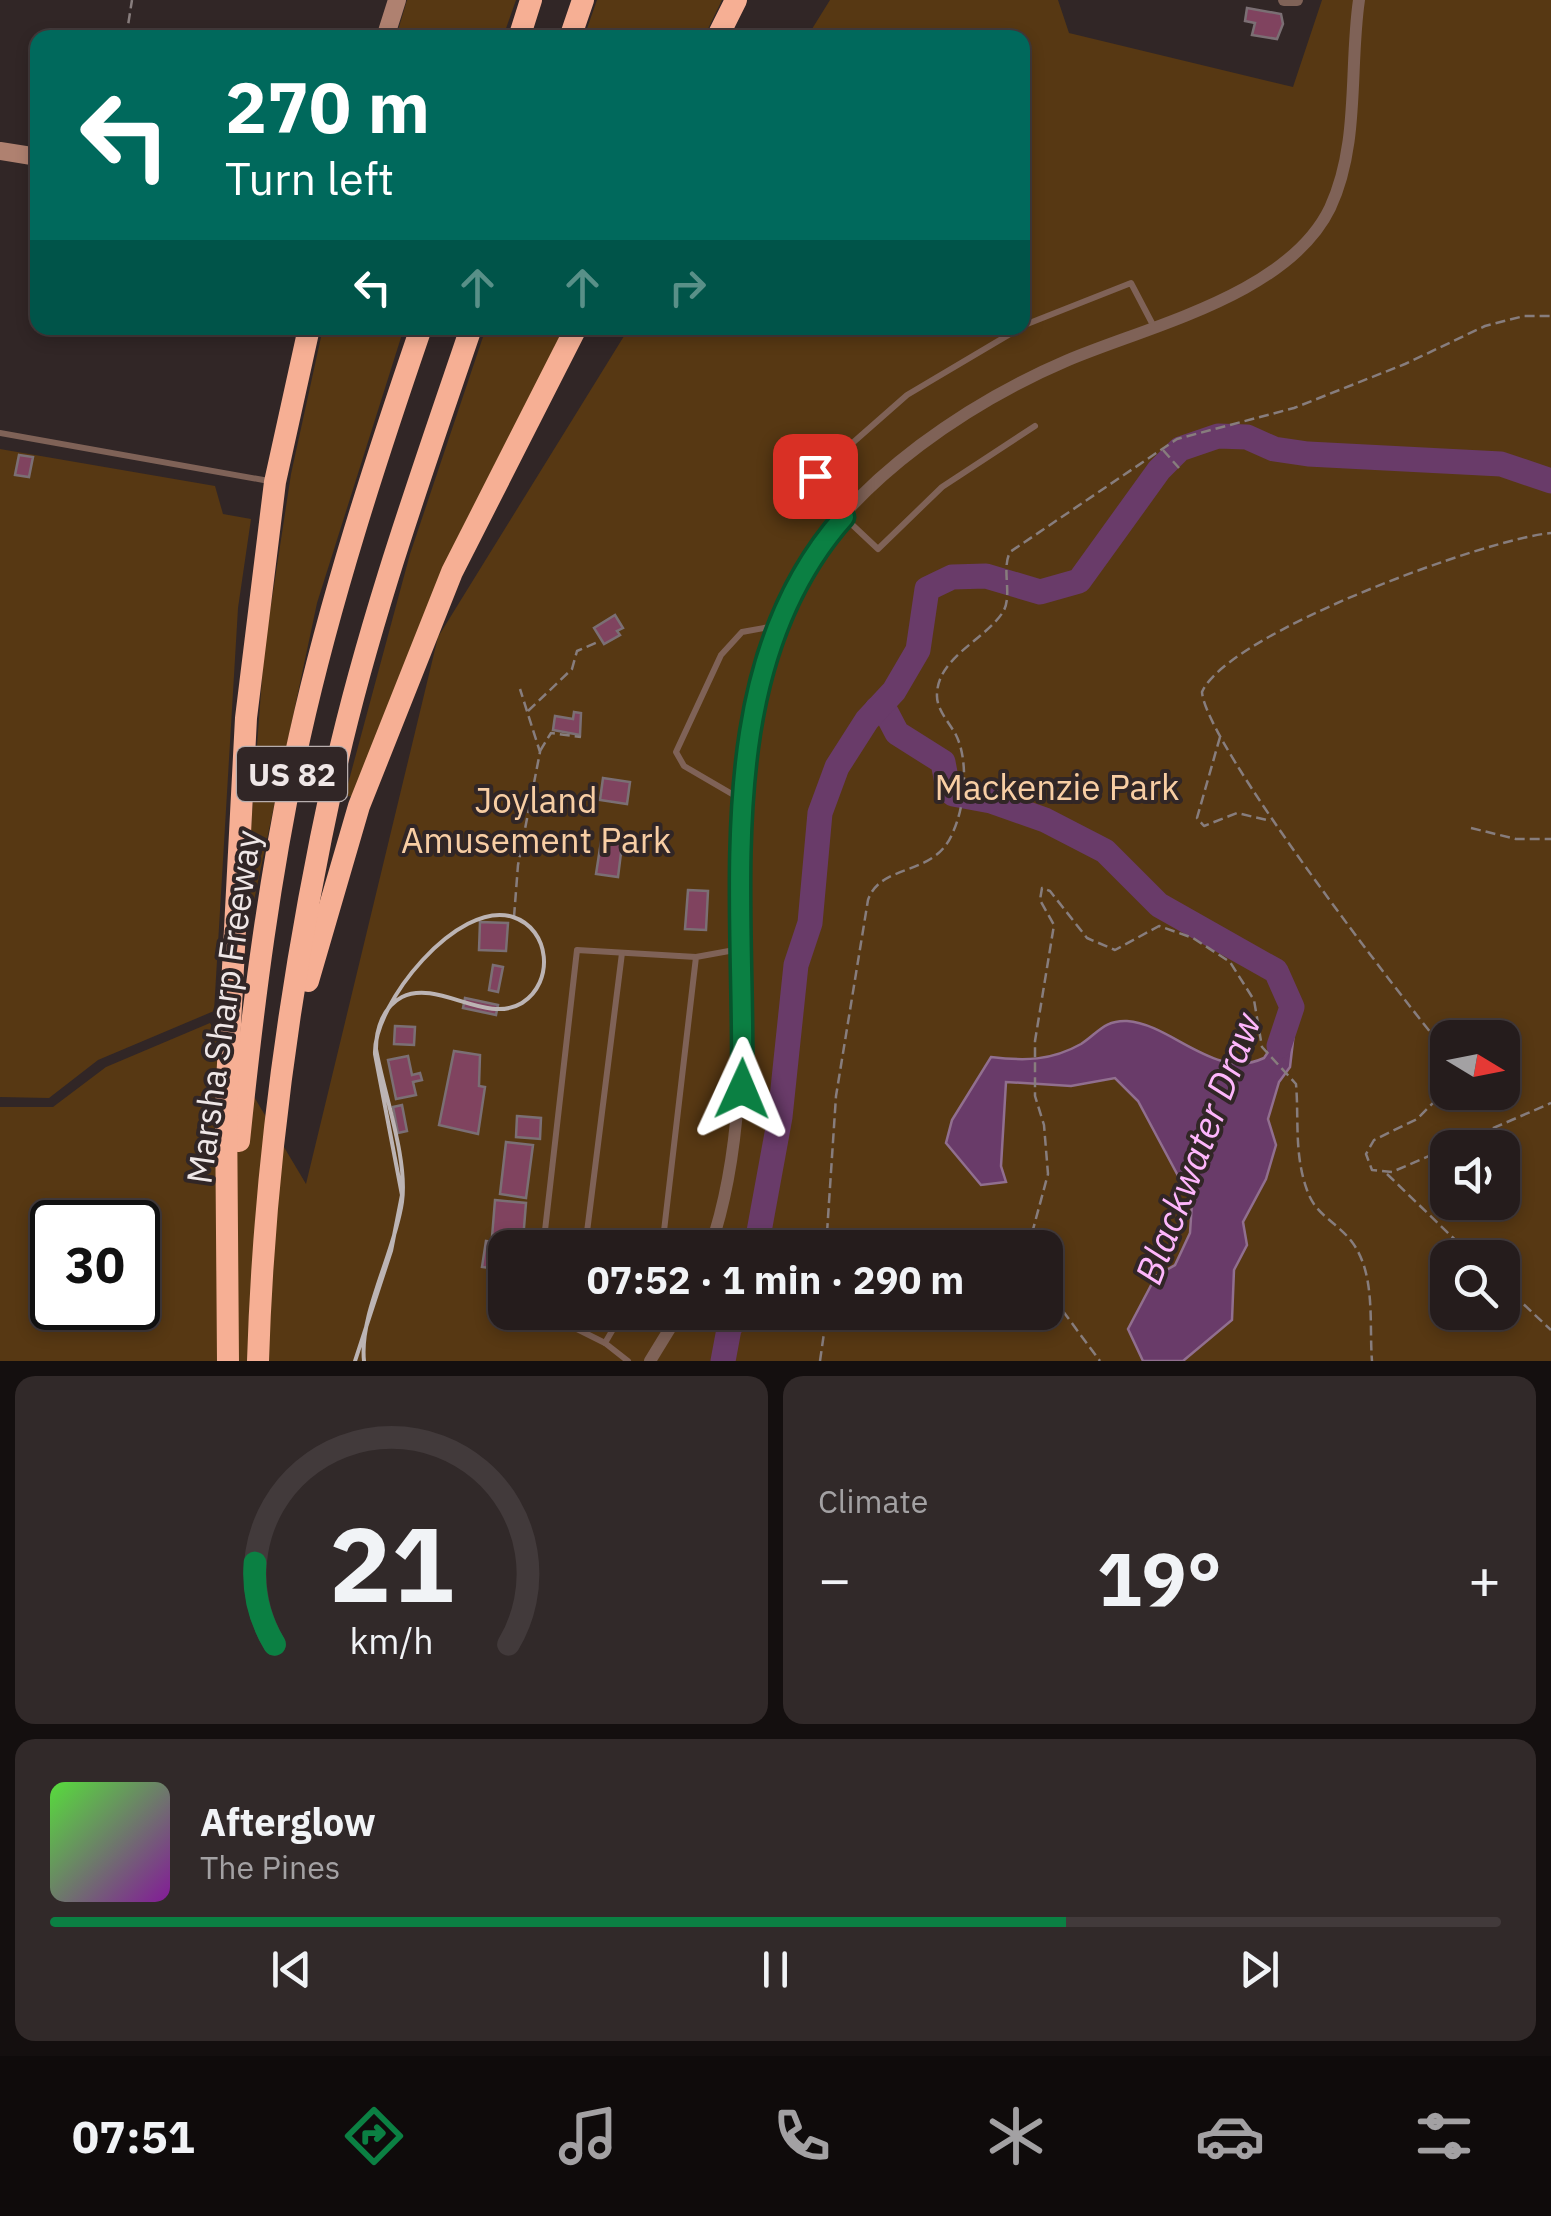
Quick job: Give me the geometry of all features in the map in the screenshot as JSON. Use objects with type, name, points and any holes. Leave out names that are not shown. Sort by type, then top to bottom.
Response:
[{"type":"highway","points":[[522,30],[531,0]]},
{"type":"highway","points":[[573,30],[583,0]]},
{"type":"highway","points":[[721,30],[736,0]]},
{"type":"highway","points":[[230,1234],[226,1102],[246,718],[275,482],[307,335]]},
{"type":"highway","name":"Marsha Sharp Freeway","points":[[230,1234],[252,1012],[300,736],[362,501],[418,335]]},
{"type":"highway","name":"Marsha Sharp Freeway","points":[[286,1056],[305,921],[335,774],[402,531],[469,335]]},
{"type":"highway","points":[[286,1056],[359,806],[444,590],[572,335]]},
{"type":"highway","name":"US 82","points":[[258,1361],[270,1170],[286,1056]]},
{"type":"highway","name":"US 82","points":[[228,1361],[230,1234]]},
{"type":"main road","points":[[387,30],[396,0]]},
{"type":"main road","points":[[0,150],[30,156]]},
{"type":"street","points":[[716,1230],[729,1186],[740,1121],[745,802],[756,699],[776,626],[805,565],[844,517],[902,462],[972,412],[1063,362],[1184,317],[1257,280],[1291,257],[1317,228],[1344,166],[1360,0]]},
{"type":"street","points":[[650,1361],[669,1330]]},
{"type":"lane","points":[[1030,323],[1132,283],[1154,326]]},
{"type":"lane","points":[[1008,335],[907,395],[815,476],[844,517],[878,549],[942,487],[1035,426]]},
{"type":"lane","points":[[0,434],[275,482]]},
{"type":"lane","points":[[745,802],[684,766],[676,752],[722,655],[742,632],[776,626]]},
{"type":"lane","points":[[545,1230],[577,950],[696,957],[742,949]]},
{"type":"lane","points":[[587,1230],[622,952]]},
{"type":"lane","points":[[664,1230],[696,957]]},
{"type":"lane","points":[[579,1330],[628,1361]]},
{"type":"lane","points":[[605,1343],[613,1330]]},
{"type":"path","points":[[127,30],[132,0]]},
{"type":"path","points":[[827,1230],[836,1096],[868,900],[878,884],[933,860],[948,842],[960,810],[963,779],[961,748],[938,702],[938,686],[946,669],[1004,610],[1008,556],[1015,546],[1161,448],[1186,436],[1294,408],[1405,364],[1485,326],[1524,316],[1551,316]]},
{"type":"path","points":[[1161,448],[1179,468]]},
{"type":"path","points":[[1430,1030],[1276,823],[1220,735],[1202,692],[1226,663],[1258,641],[1348,598],[1472,550],[1551,532]]},
{"type":"path","points":[[527,712],[572,668],[577,651],[600,641]]},
{"type":"path","points":[[520,689],[540,752]]},
{"type":"path","points":[[514,917],[518,865],[540,752],[551,733],[581,737]]},
{"type":"path","points":[[1220,735],[1196,818],[1204,826],[1244,813],[1276,823]]},
{"type":"path","points":[[1472,828],[1516,839],[1551,839]]},
{"type":"path","points":[[1033,1230],[1048,1174],[1044,1125],[1034,1086],[1034,1056],[1054,925],[1038,896],[1042,888],[1099,947],[1115,950],[1153,928],[1168,927],[1230,962],[1252,992],[1258,1042],[1296,1084],[1294,1127],[1307,1191],[1319,1212],[1352,1242],[1365,1269],[1372,1361]]},
{"type":"path","points":[[1386,1174],[1551,1103]]},
{"type":"path","points":[[1430,1107],[1370,1144],[1368,1165],[1386,1174],[1455,1240]]},
{"type":"path","points":[[1520,1301],[1551,1330]]},
{"type":"path","points":[[1063,1311],[1100,1361]]},
{"type":"path","points":[[820,1361],[824,1330]]},
{"type":"green space","points":[[407,0],[516,0],[505,30],[398,30]]},
{"type":"green space","points":[[597,0],[722,0],[707,30],[586,30]]},
{"type":"green space","name":"Mackenzie Park","points":[[830,0],[1058,0],[1069,33],[1293,87],[1322,0],[1551,0],[1551,1361],[0,1361],[0,1107],[53,1107],[106,1067],[210,1023],[306,1184],[438,637],[625,335],[1030,335],[1030,30],[811,30]]},
{"type":"green space","points":[[321,335],[402,335],[317,603],[252,910],[245,909],[264,651],[291,474]]},
{"type":"green space","points":[[484,335],[561,335],[432,596],[352,797],[345,795],[410,554]]},
{"type":"green space","points":[[0,449],[215,486],[223,514],[251,519],[238,608],[214,1011],[98,1060],[49,1098],[0,1097]]},
{"type":"water","points":[[1291,1018],[1295,1024],[1290,1067],[1279,1082],[1268,1119],[1276,1145],[1266,1179],[1243,1222],[1247,1245],[1234,1270],[1232,1320],[1183,1361],[1143,1361],[1128,1329],[1156,1276],[1175,1265],[1190,1233],[1192,1202],[1138,1101],[1115,1078],[1071,1086],[1006,1082],[1001,1166],[1006,1182],[981,1185],[946,1143],[952,1120],[991,1057],[1048,1057],[1081,1044],[1107,1025],[1127,1021],[1144,1024],[1211,1057],[1246,1063],[1264,1058]]},
{"type":"building","points":[[1247,8],[1281,14],[1283,24],[1277,39],[1252,35],[1255,23],[1245,21]]},
{"type":"building","points":[[19,455],[33,457],[29,477],[15,475]]},
{"type":"building","points":[[615,615],[623,628],[617,631],[620,635],[604,644],[594,628]]},
{"type":"building","points":[[574,712],[581,713],[580,735],[553,730],[555,716],[573,719]]},
{"type":"building","points":[[603,778],[630,782],[627,804],[600,800]]},
{"type":"building","points":[[602,835],[623,837],[618,877],[596,874]]},
{"type":"building","points":[[688,890],[708,891],[706,930],[685,929]]},
{"type":"building","points":[[480,922],[508,923],[506,951],[479,950]]},
{"type":"building","points":[[493,965],[503,967],[498,992],[489,990]]},
{"type":"building","points":[[465,998],[498,1005],[496,1015],[463,1008]]},
{"type":"building","points":[[395,1026],[415,1027],[414,1045],[394,1044]]},
{"type":"building","points":[[454,1051],[480,1055],[479,1086],[485,1087],[478,1134],[439,1125]]},
{"type":"building","points":[[408,1056],[412,1075],[420,1073],[422,1080],[413,1082],[416,1095],[396,1099],[388,1060]]},
{"type":"building","points":[[402,1105],[407,1131],[398,1133],[393,1107]]},
{"type":"building","points":[[517,1116],[541,1118],[540,1139],[516,1137]]},
{"type":"building","points":[[506,1142],[533,1145],[526,1198],[500,1194]]},
{"type":"building","points":[[495,1200],[526,1203],[524,1230],[493,1230]]},
{"type":"building","points":[[486,1241],[488,1241],[488,1268],[482,1267]]},
{"type":"waterway","points":[[759,1230],[780,1117],[796,965],[810,923],[820,813],[837,767],[867,720],[894,691],[918,650],[927,589],[952,577],[986,576],[1040,592],[1079,581],[1159,470],[1180,449],[1218,436],[1247,437],[1274,449],[1308,454],[1501,464],[1551,481]]},
{"type":"waterway","name":"Blackwater Draw","points":[[877,709],[886,712],[897,733],[943,762],[948,789],[953,794],[991,801],[1045,820],[1105,851],[1159,905],[1276,971],[1292,1007],[1279,1046]]},
{"type":"waterway","points":[[723,1361],[729,1330]]},
{"type":"railway","points":[[355,1361],[391,1251],[402,1195],[375,1054],[378,1033],[388,1009],[403,984],[445,939],[468,924],[491,916],[513,917],[535,933],[544,957],[540,982],[522,1003],[493,1009],[431,993],[416,993],[395,1001],[390,1007],[385,1013],[379,1026],[376,1041],[376,1049],[399,1147],[403,1185],[402,1202],[398,1221],[392,1241],[372,1303],[367,1323],[364,1343],[364,1361]]},
{"type":"route","points":[[742,1089],[743,848],[756,699],[774,632],[790,592],[805,565],[844,517],[815,476]]},
{"type":"park label","name":"Joyland Amusement Park","points":[[536,820]]}]
